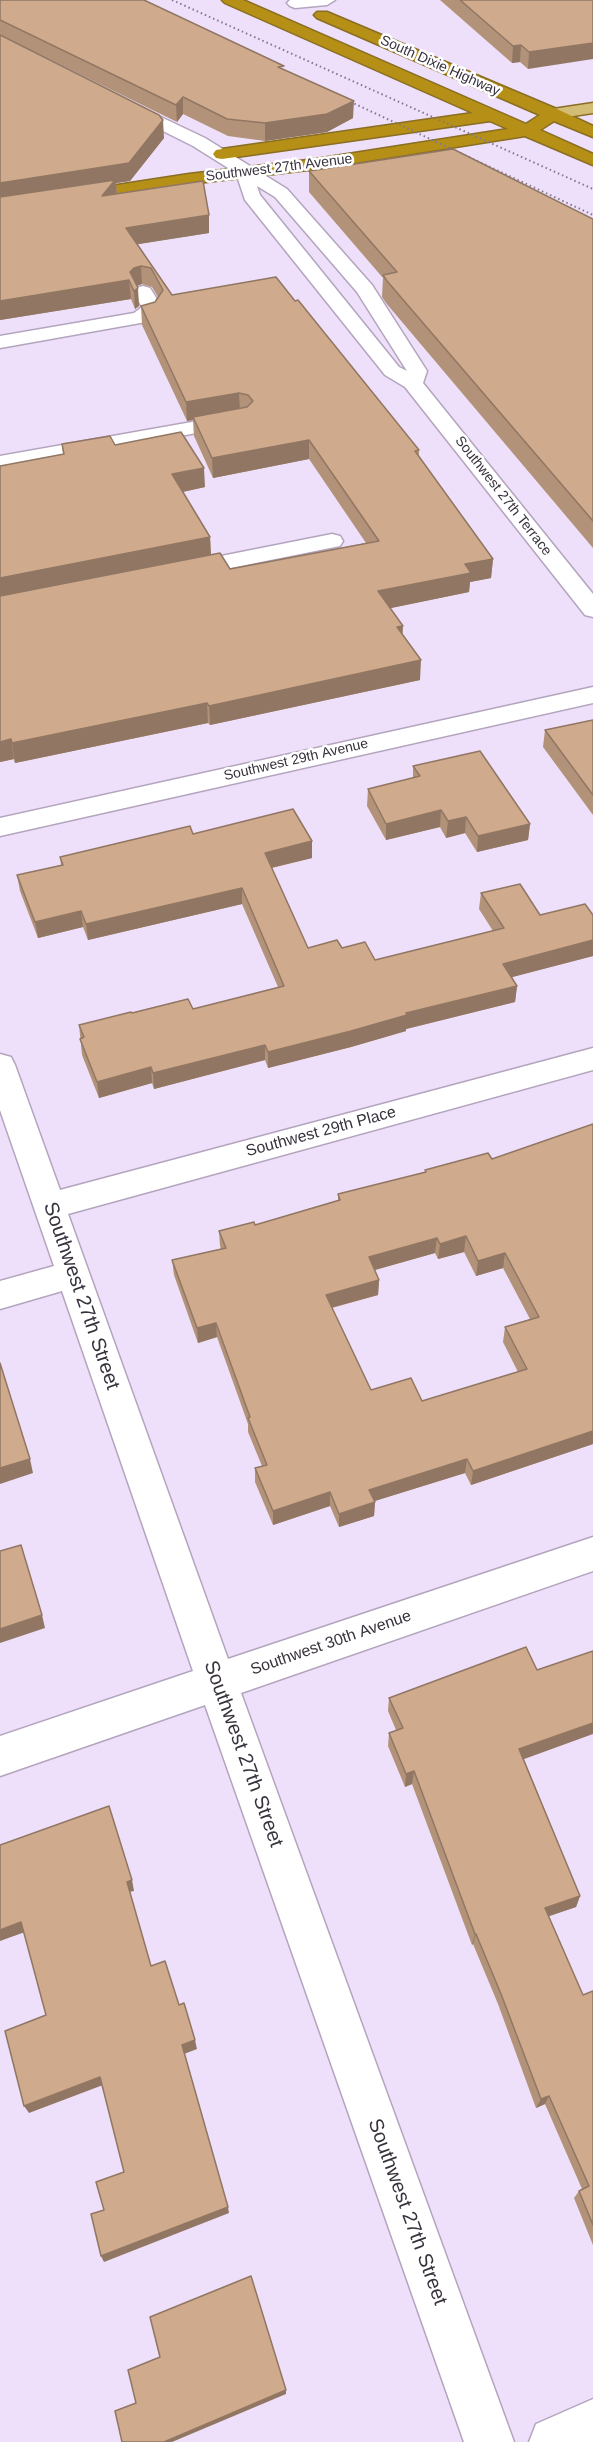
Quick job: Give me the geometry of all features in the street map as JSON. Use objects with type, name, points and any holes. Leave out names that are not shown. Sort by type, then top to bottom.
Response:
[{"type":"highway","name":"South Dixie Highway","points":[[230,0],[593,160]]},
{"type":"highway","points":[[248,0],[277,4],[292,2]]},
{"type":"highway","name":"South Dixie Highway","points":[[292,2],[593,132]]},
{"type":"highway","points":[[378,130],[403,116],[412,106],[413,94],[397,81],[391,70]]},
{"type":"highway","name":"Southwest 27th Avenue","points":[[189,160],[378,130],[492,115],[553,114]]},
{"type":"highway","name":"Southwest 27th Avenue","points":[[0,208],[244,172],[316,164],[528,131],[553,114]]},
{"type":"main road","name":"Southwest 27th Avenue","points":[[553,114],[593,108]]},
{"type":"street","points":[[292,2],[327,0]]},
{"type":"street","name":"Southwest 27th Terrace","points":[[111,98],[220,154],[244,172],[281,193],[365,289],[417,371],[412,383]]},
{"type":"street","name":"Southwest 27th Terrace","points":[[244,172],[251,196],[392,371],[412,383],[593,610]]},
{"type":"street","points":[[0,342],[139,318],[148,314],[152,307],[143,292]]},
{"type":"street","points":[[0,463],[240,420]]},
{"type":"street","points":[[160,576],[332,541]]},
{"type":"street","name":"Southwest 29th Avenue","points":[[0,827],[593,694]]},
{"type":"street","name":"Southwest 29th Place","points":[[49,1206],[593,1059]]},
{"type":"street","name":"Southwest 27th Street","points":[[0,1065],[217,1682],[489,2442]]},
{"type":"street","points":[[0,1295],[73,1274]]},
{"type":"street","name":"Southwest 30th Avenue","points":[[0,1756],[593,1554]]},
{"type":"street","points":[[554,2442],[593,2424]]},
{"type":"building","points":[[0,0],[144,0],[284,66],[278,67],[354,101],[327,114],[265,123],[227,119],[183,97],[176,105],[0,20]]},
{"type":"building","points":[[460,0],[593,0],[593,43],[529,52],[521,45],[513,46]]},
{"type":"building","points":[[0,35],[159,115],[163,120],[129,163],[0,183]]},
{"type":"building","points":[[453,149],[593,219],[593,521],[387,281],[383,275],[397,272],[309,171]]},
{"type":"building","points":[[115,180],[102,196],[203,181],[209,215],[126,228],[172,295],[276,277],[295,301],[298,300],[419,450],[415,451],[493,559],[465,564],[471,573],[378,591],[403,626],[397,627],[421,660],[209,706],[207,703],[12,743],[11,739],[0,742],[0,596],[220,553],[230,569],[379,541],[309,440],[212,458],[193,417],[247,407],[253,401],[248,395],[239,393],[186,402],[141,306],[155,302],[163,290],[151,268],[141,266],[130,272],[138,288],[134,291],[129,280],[0,301],[0,197]]},
{"type":"building","points":[[181,432],[204,468],[172,474],[210,537],[0,578],[0,466],[64,454],[62,444],[110,436],[115,445]]},
{"type":"building","points":[[593,720],[593,795],[545,730]]},
{"type":"building","points":[[480,751],[530,824],[478,836],[466,817],[448,821],[441,810],[386,824],[368,789],[420,776],[413,766]]},
{"type":"building","points":[[293,809],[312,841],[265,853],[308,948],[337,940],[342,948],[365,942],[375,960],[504,928],[481,893],[520,884],[540,915],[585,904],[593,915],[593,940],[503,964],[517,986],[406,1013],[407,1015],[351,1031],[268,1052],[265,1045],[153,1073],[151,1067],[97,1082],[80,1039],[84,1037],[79,1025],[188,999],[193,1009],[284,986],[242,888],[86,924],[81,911],[35,922],[17,875],[63,865],[60,857],[190,826],[193,834]]},
{"type":"building","points":[[593,1124],[593,1431],[473,1471],[467,1459],[369,1490],[375,1502],[339,1514],[330,1492],[273,1511],[255,1468],[267,1465],[248,1418],[250,1417],[216,1323],[197,1328],[172,1260],[226,1248],[219,1231],[254,1222],[255,1225],[340,1200],[338,1194],[426,1172],[425,1170],[488,1153],[492,1159]],"holes":[[[466,1236],[478,1261],[505,1253],[539,1317],[505,1327],[527,1369],[422,1401],[411,1378],[371,1390],[326,1295],[379,1280],[369,1257],[437,1238],[440,1244]]]},
{"type":"building","points":[[0,1363],[30,1459],[0,1468]]},
{"type":"building","points":[[21,1545],[42,1615],[0,1629],[0,1551]]},
{"type":"building","points":[[526,1647],[537,1670],[593,1651],[593,1723],[519,1749],[580,1896],[545,1908],[583,1995],[593,1991],[593,2225],[579,2191],[589,2186],[549,2096],[541,2099],[501,1994],[475,1934],[414,1771],[406,1774],[389,1733],[403,1728],[389,1698]]},
{"type":"building","points":[[109,1806],[132,1880],[127,1882],[151,1966],[165,1961],[179,2005],[184,2003],[195,2040],[182,2045],[228,2207],[101,2256],[91,2214],[104,2210],[96,2182],[124,2172],[100,2077],[24,2106],[5,2031],[46,2015],[21,1922],[0,1930],[0,1845]]},
{"type":"building","points":[[251,2276],[286,2390],[164,2442],[122,2442],[115,2411],[136,2403],[128,2370],[160,2357],[150,2317]]},
{"type":"railway","points":[[172,0],[593,189]]},
{"type":"railway","points":[[338,96],[593,215]]}]
